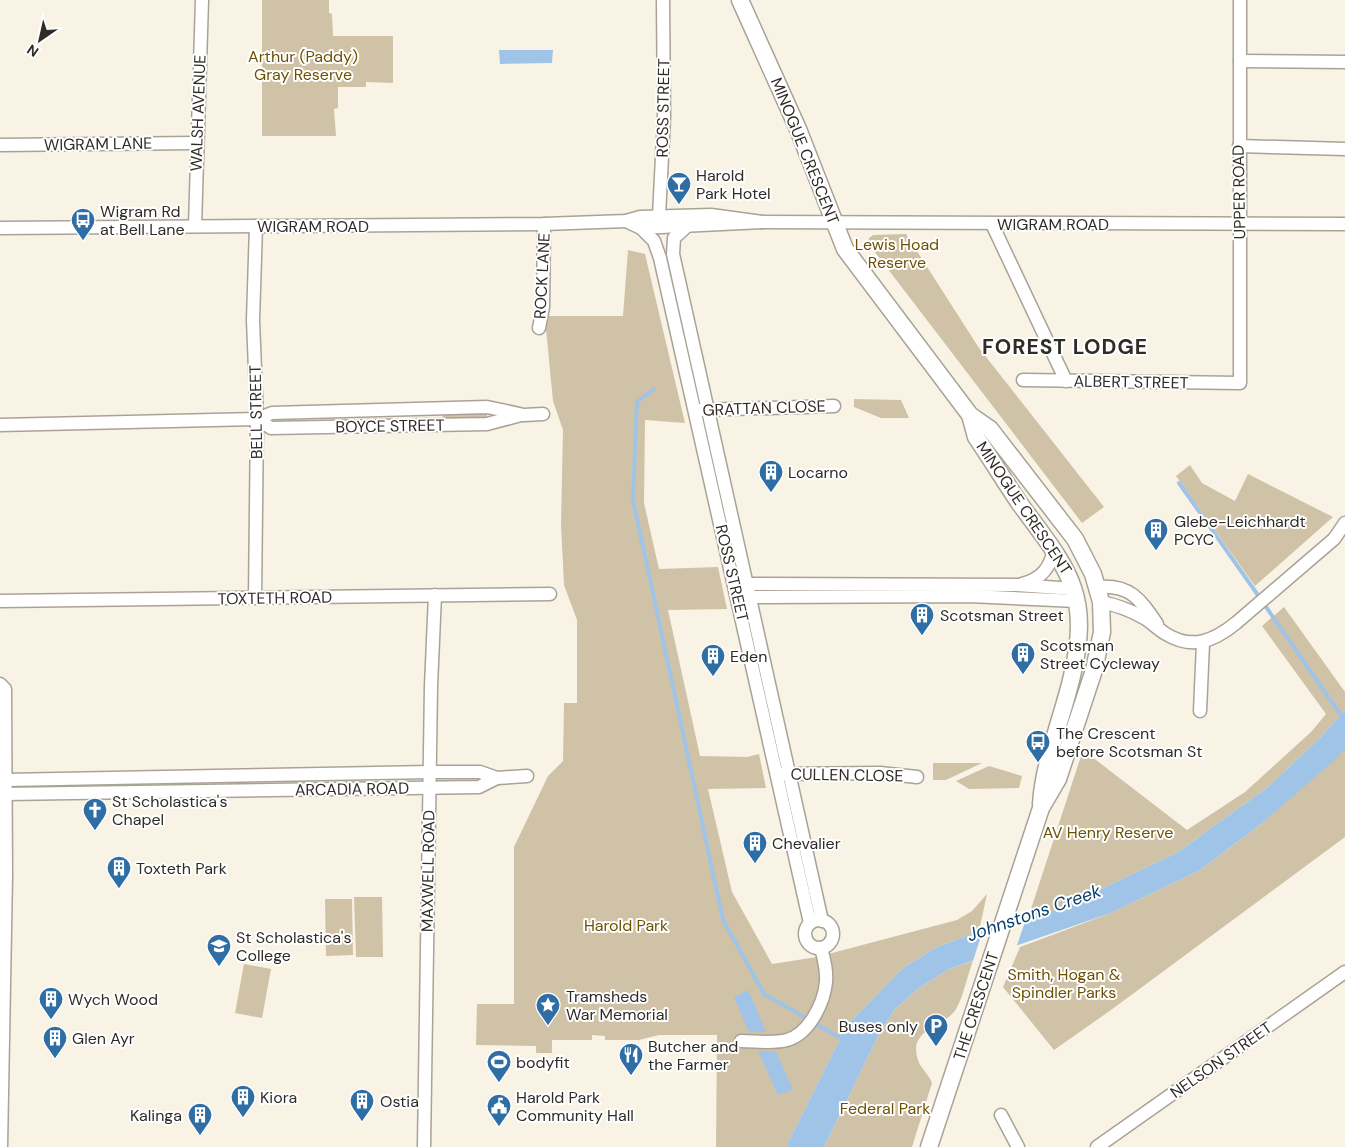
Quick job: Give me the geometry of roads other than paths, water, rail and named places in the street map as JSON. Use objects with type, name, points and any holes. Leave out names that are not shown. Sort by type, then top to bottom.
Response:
[{"type":"main road","name":"MINOGUE CRESCENT","points":[[740,0],[798,129],[845,249],[970,415],[990,429],[1063,523],[1087,560],[1099,595]]},
{"type":"main road","name":"MINOGUE CRESCENT","points":[[970,415],[976,437],[1020,503],[1054,548],[1064,564],[1076,595]]},
{"type":"main road","points":[[1076,595],[1099,595]]},
{"type":"main road","name":"THE CRESCENT","points":[[1041,808],[1043,776],[1079,645],[1080,625],[1076,595]]},
{"type":"main road","name":"THE CRESCENT","points":[[929,1147],[1041,808],[1058,779],[1094,670],[1100,648],[1099,595]]},
{"type":"street","name":"WALSH AVENUE","points":[[195,226],[196,143],[202,0]]},
{"type":"street","name":"ROSS STREET","points":[[659,216],[664,137],[663,0]]},
{"type":"street","name":"UPPER ROAD","points":[[1240,0],[1240,383]]},
{"type":"street","points":[[1240,60],[1345,62]]},
{"type":"street","name":"WIGRAM LANE","points":[[0,145],[196,143]]},
{"type":"street","points":[[1239,146],[1345,149]]},
{"type":"street","name":"WIGRAM ROAD","points":[[0,228],[544,224],[626,222],[640,217],[711,215],[762,222]]},
{"type":"street","name":"WIGRAM ROAD","points":[[626,222],[641,228],[762,222],[1345,224]]},
{"type":"street","name":"ROCK LANE","points":[[539,328],[544,307],[544,224]]},
{"type":"street","points":[[992,224],[1066,381]]},
{"type":"street","name":"BELL STREET","points":[[255,598],[257,419],[253,329],[256,226]]},
{"type":"street","name":"ROSS STREET","points":[[687,226],[674,238],[673,252],[708,410],[742,590],[816,922]]},
{"type":"street","name":"ROSS STREET","points":[[641,228],[654,241],[659,252],[694,410],[742,590]]},
{"type":"street","name":"ALBERT STREET","points":[[1023,380],[1240,383]]},
{"type":"street","name":"GRATTAN CLOSE","points":[[694,410],[834,406]]},
{"type":"street","name":"BOYCE STREET","points":[[0,425],[257,419],[272,413],[487,407],[524,415],[542,414]]},
{"type":"street","points":[[1099,595],[1135,613],[1165,633],[1185,642],[1203,643],[1221,635],[1236,623],[1334,539],[1345,523]]},
{"type":"street","points":[[1017,585],[1032,581],[1043,574],[1051,564],[1054,548]]},
{"type":"street","points":[[742,590],[1017,585],[1076,595]]},
{"type":"street","points":[[1099,595],[1116,586],[1131,593],[1142,603],[1165,633]]},
{"type":"street","points":[[742,590],[969,596],[1076,595]]},
{"type":"street","name":"TOXTETH ROAD","points":[[0,601],[550,594]]},
{"type":"street","name":"MAXWELL ROAD","points":[[424,1147],[429,788],[435,595]]},
{"type":"street","points":[[1200,711],[1203,643]]},
{"type":"street","points":[[0,684],[5,689],[6,794],[1,1147]]},
{"type":"street","name":"ARCADIA ROAD","points":[[5,780],[430,772],[480,772],[496,778]]},
{"type":"street","name":"CULLEN CLOSE","points":[[783,774],[880,773],[917,777]]},
{"type":"street","points":[[205,776],[206,791]]},
{"type":"street","name":"ARCADIA ROAD","points":[[6,794],[479,787],[496,778],[527,776]]},
{"type":"street","points":[[116,778],[116,793]]},
{"type":"street","name":"ROSS STREET","points":[[816,922],[829,925],[832,936],[829,944],[822,948],[813,947],[807,941],[805,933],[816,922]]},
{"type":"street","points":[[741,1041],[785,1041],[807,1027],[814,1015],[826,981],[822,948]]},
{"type":"street","name":"NELSON STREET","points":[[1097,1147],[1345,972]]},
{"type":"street","points":[[1001,1115],[1018,1147]]},
{"type":"water","points":[[499,50],[553,50],[552,63],[500,64]]},
{"type":"water","name":"Johnstons Creek","points":[[1345,710],[1345,749],[1336,759],[1261,824],[1200,870],[1111,913],[949,969],[919,988],[895,1009],[880,1032],[824,1147],[786,1147],[847,1025],[903,968],[935,948],[979,931],[1060,909],[1178,852],[1268,787],[1321,737]]},
{"type":"water","points":[[748,990],[766,1032],[749,1032],[734,997]]},
{"type":"water","points":[[758,1051],[776,1051],[793,1090],[778,1095]]},
{"type":"waterway","points":[[654,389],[637,402],[633,500],[723,920],[764,994],[844,1040]]},
{"type":"waterway","points":[[1179,483],[1260,598]]},
{"type":"waterway","points":[[1264,604],[1345,721]]},
{"type":"place","name":"Harold Park Hotel","points":[[679,205]]},
{"type":"place","name":"Wigram Rd at Bell Lane","points":[[83,241]]},
{"type":"place","name":"Locarno","points":[[771,493]]},
{"type":"place","name":"Glebe-Leichhardt PCYC","points":[[1156,551]]},
{"type":"place","name":"Scotsman Street","points":[[922,636]]},
{"type":"place","name":"Scotsman Street Cycleway","points":[[1023,675]]},
{"type":"place","name":"Eden","points":[[713,677]]},
{"type":"place","name":"The Crescent before Scotsman St","points":[[1038,763]]},
{"type":"place","name":"St Scholastica's Chapel","points":[[95,831]]},
{"type":"place","name":"Chevalier","points":[[755,864]]},
{"type":"place","name":"Toxteth Park","points":[[119,889]]},
{"type":"place","name":"St Scholastica's College","points":[[219,967]]},
{"type":"place","name":"Wych Wood","points":[[51,1020]]},
{"type":"place","name":"Tramsheds War Memorial","points":[[548,1026]]},
{"type":"place","name":"Buses only","points":[[936,1047]]},
{"type":"place","name":"Glen Ayr","points":[[55,1059]]},
{"type":"place","name":"Butcher and the Farmer","points":[[631,1076]]},
{"type":"place","name":"bodyfit","points":[[499,1083]]},
{"type":"place","name":"Kiora","points":[[243,1118]]},
{"type":"place","name":"Ostia","points":[[362,1122]]},
{"type":"place","name":"Harold Park Community Hall","points":[[499,1127]]},
{"type":"place","name":"Kalinga","points":[[200,1136]]},
{"type":"district","name":"FOREST LODGE","points":[[1065,347]]},
{"type":"park label","name":"Arthur (Paddy) Gray Reserve","points":[[303,65]]},
{"type":"park label","name":"Lewis Hoad Reserve","points":[[897,253]]},
{"type":"park label","name":"AV Henry Reserve","points":[[1108,832]]},
{"type":"park label","name":"Harold Park","points":[[626,925]]},
{"type":"park label","name":"Smith, Hogan & Spindler Parks","points":[[1064,983]]},
{"type":"park label","name":"Federal Park","points":[[885,1108]]}]
